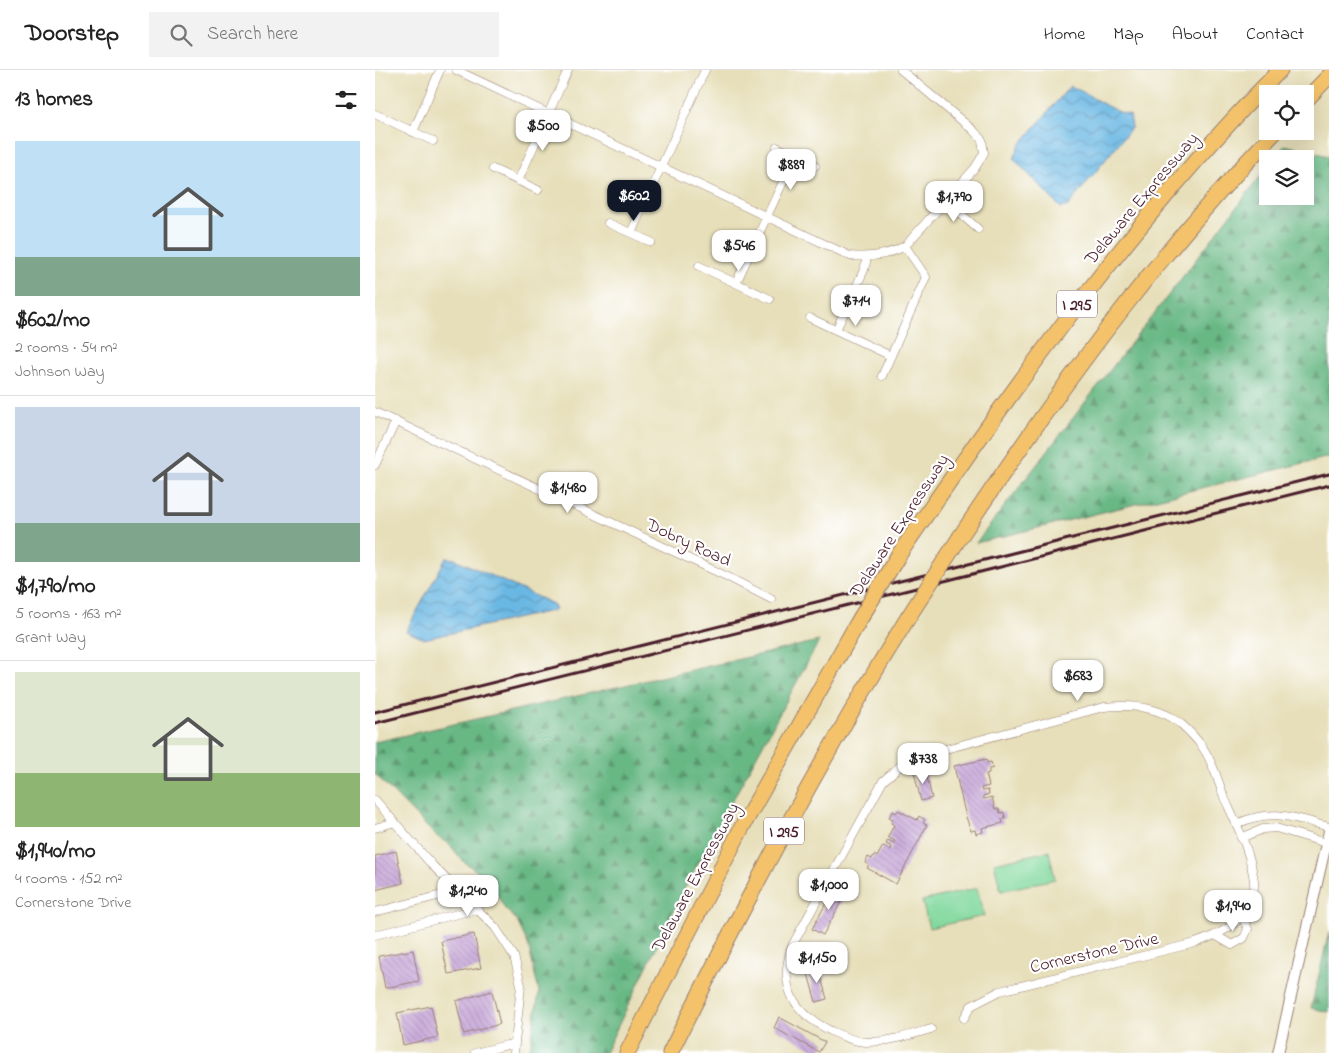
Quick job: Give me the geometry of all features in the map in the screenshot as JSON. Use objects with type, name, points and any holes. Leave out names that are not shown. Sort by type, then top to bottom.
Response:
[{"type":"highway","name":"Delaware Expressway","points":[[627,1053],[742,827],[857,624],[898,556],[1017,384],[1109,263],[1210,144],[1280,70]]},
{"type":"highway","points":[[1314,92],[1329,76]]},
{"type":"highway","name":"I 295","points":[[670,1053],[774,850],[834,742],[909,616],[960,537],[1013,458],[1099,338],[1183,235],[1268,140]]},
{"type":"street","points":[[413,132],[440,70]]},
{"type":"street","points":[[456,70],[851,256],[867,258],[893,253],[905,246],[975,168],[984,153],[982,140],[901,70]]},
{"type":"street","points":[[518,181],[568,70]]},
{"type":"street","points":[[631,233],[705,70]]},
{"type":"street","points":[[375,114],[433,142]]},
{"type":"street","points":[[777,147],[815,166]]},
{"type":"street","points":[[736,283],[795,156]]},
{"type":"street","points":[[493,169],[539,190]]},
{"type":"street","points":[[945,200],[978,229]]},
{"type":"street","points":[[608,223],[651,242]]},
{"type":"street","points":[[882,376],[926,277],[905,246]]},
{"type":"street","points":[[836,330],[864,270],[867,258]]},
{"type":"street","points":[[699,266],[770,299]]},
{"type":"street","points":[[811,318],[891,356]]},
{"type":"street","name":"Dobry Road","points":[[375,412],[726,576],[771,599]]},
{"type":"street","points":[[375,466],[396,421]]},
{"type":"street","name":"Cornerstone Drive","points":[[931,1029],[884,1041],[862,1042],[842,1036],[821,1026],[803,1012],[793,999],[786,974],[788,958],[793,944],[883,781],[903,762],[922,754],[1104,707],[1141,706],[1171,718],[1193,736],[1209,759],[1236,824],[1252,870],[1254,889],[1250,903],[1242,916],[1215,935],[1195,943],[1000,991],[971,1006],[964,1018]]},
{"type":"street","points":[[375,800],[457,891],[477,909],[505,940],[519,971],[521,1000],[515,1053]]},
{"type":"street","points":[[1236,824],[1264,814],[1275,814],[1329,827]]},
{"type":"street","points":[[375,828],[395,822]]},
{"type":"street","points":[[1241,838],[1263,829],[1276,828],[1326,843]]},
{"type":"street","points":[[1279,1053],[1329,831]]},
{"type":"street","points":[[375,912],[457,891]]},
{"type":"street","points":[[375,935],[477,909]]},
{"type":"street","points":[[1215,935],[1232,945],[1244,938],[1248,929],[1242,916]]},
{"type":"street","points":[[475,1053],[515,1043]]},
{"type":"green space","points":[[1285,145],[1305,150],[1281,150]]},
{"type":"green space","points":[[1314,152],[1329,156],[1329,457],[976,543],[1259,178],[1259,205],[1314,205]]},
{"type":"green space","points":[[819,641],[685,888],[605,1053],[529,1053],[539,992],[528,944],[516,919],[505,909],[490,881],[463,861],[450,845],[435,835],[375,774],[375,742]]},
{"type":"green space","points":[[1049,851],[1055,879],[1001,891],[994,863]]},
{"type":"green space","points":[[977,888],[984,916],[929,928],[922,901]]},
{"type":"green space","points":[[1329,932],[1329,1012],[1311,1008]]},
{"type":"water","points":[[1070,86],[1115,110],[1130,115],[1132,127],[1068,206],[1061,208],[1014,159],[1019,146]]},
{"type":"water","points":[[446,558],[455,559],[553,604],[556,610],[424,639],[406,631]]},
{"type":"building","points":[[986,759],[987,763],[991,762],[993,768],[989,769],[989,773],[986,774],[989,786],[981,788],[982,791],[988,790],[989,794],[983,796],[984,799],[992,797],[995,809],[999,809],[1000,813],[1004,812],[1005,818],[1002,819],[1003,823],[982,828],[983,832],[976,834],[975,830],[971,831],[966,817],[954,766]]},
{"type":"building","points":[[925,769],[932,798],[921,801],[914,772]]},
{"type":"building","points":[[898,810],[917,820],[919,816],[925,820],[923,823],[927,825],[896,884],[867,868],[869,865],[865,863],[868,857],[872,859],[874,855],[877,857],[883,846],[891,850],[892,847],[886,844],[888,840],[894,843],[895,841],[888,837],[894,825],[891,823],[893,819],[889,817],[893,811],[896,813]]},
{"type":"building","points":[[396,851],[403,883],[375,890],[375,856]]},
{"type":"building","points":[[835,887],[846,893],[823,935],[812,929]]},
{"type":"building","points":[[474,934],[481,968],[448,974],[441,941]]},
{"type":"building","points":[[413,950],[419,981],[385,988],[379,956]]},
{"type":"building","points":[[818,966],[827,999],[816,1002],[807,970]]},
{"type":"building","points":[[492,991],[500,1024],[464,1034],[456,1001]]},
{"type":"building","points":[[431,1006],[438,1037],[403,1045],[397,1013]]},
{"type":"building","points":[[779,1017],[825,1042],[819,1052],[774,1028]]},
{"type":"railway","points":[[375,712],[1329,474]]},
{"type":"railway","points":[[375,723],[1329,485]]}]
